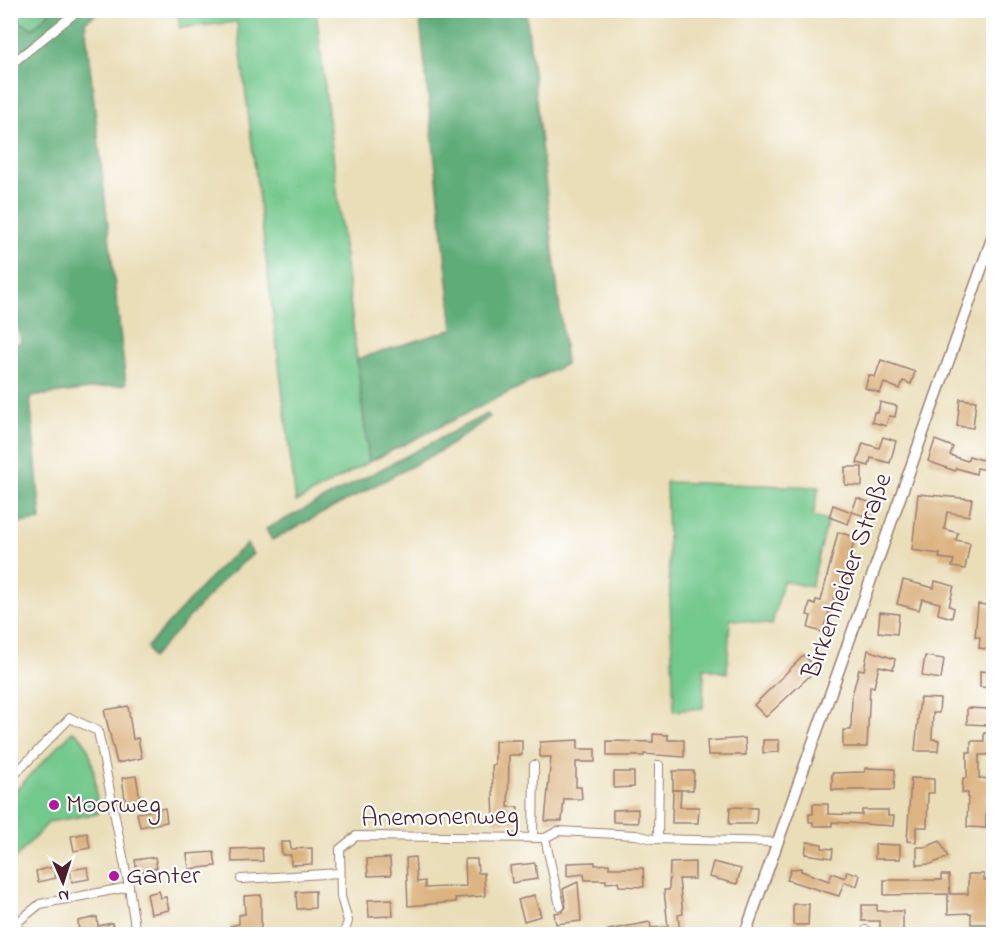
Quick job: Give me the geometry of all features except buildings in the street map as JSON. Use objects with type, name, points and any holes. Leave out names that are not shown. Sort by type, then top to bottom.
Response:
[{"type":"street","points":[[10,65],[80,10]]},
{"type":"street","name":"Birkenheider Straße","points":[[745,934],[993,233]]},
{"type":"street","points":[[10,778],[70,718],[98,731],[136,934]]},
{"type":"street","name":"Anemonenweg","points":[[533,838],[534,765]]},
{"type":"street","points":[[658,840],[659,765]]},
{"type":"street","name":"Anemonenweg","points":[[344,934],[348,921],[347,909],[341,897],[340,849],[356,836],[544,838],[558,831],[636,835],[658,840],[777,842]]},
{"type":"street","name":"Anemonenweg","points":[[544,838],[560,906]]},
{"type":"street","points":[[242,879],[340,873]]},
{"type":"street","points":[[13,934],[19,921],[40,904],[129,887]]},
{"type":"green space","points":[[11,11],[51,11],[33,29],[11,16]]},
{"type":"green space","points":[[51,11],[100,11],[85,22],[126,384],[30,397],[41,520],[11,524],[10,345],[21,343],[10,291],[11,16],[33,29]]},
{"type":"green space","points":[[177,11],[316,11],[369,462],[296,502],[237,22],[180,28]]},
{"type":"green space","points":[[419,11],[526,11],[566,364],[369,462],[357,359],[453,329]]},
{"type":"green space","points":[[487,414],[490,417],[444,449],[272,540],[266,529]]},
{"type":"green space","points":[[666,482],[819,487],[813,516],[828,520],[811,587],[783,581],[772,625],[730,619],[727,673],[704,668],[703,708],[674,711]]},
{"type":"green space","points":[[247,544],[253,554],[225,578],[152,658],[147,647],[222,565]]},
{"type":"green space","name":"Moorweg","points":[[73,731],[81,737],[91,757],[98,814],[49,822],[11,863],[11,795]]},
{"type":"place","name":"Moorweg","points":[[54,805]]},
{"type":"place","name":"Ganter","points":[[114,876]]}]
